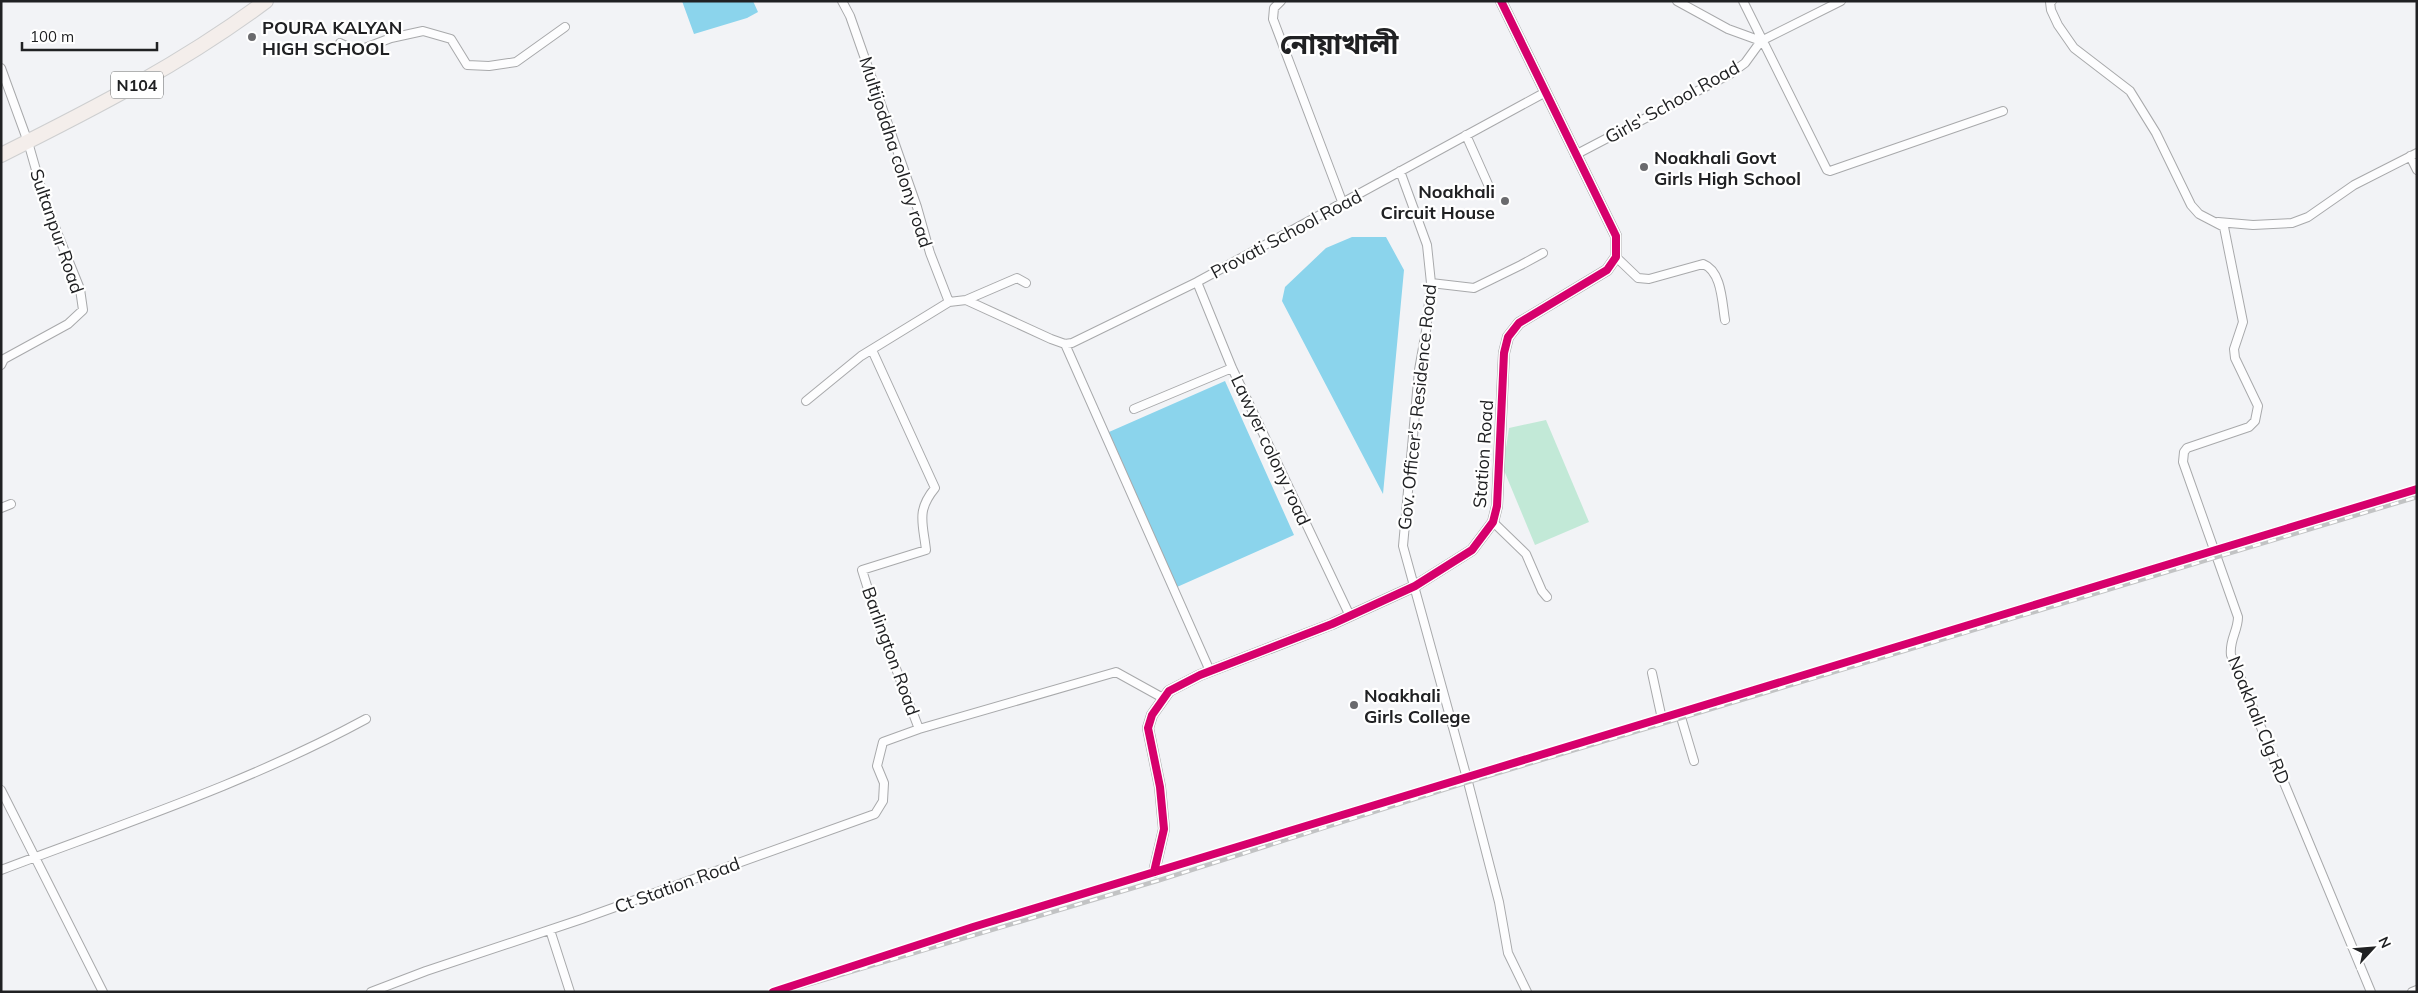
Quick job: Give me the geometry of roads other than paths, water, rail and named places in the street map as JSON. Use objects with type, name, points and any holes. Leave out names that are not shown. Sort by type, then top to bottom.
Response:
[{"type":"highway","name":"N104","points":[[1,155],[92,110],[160,72],[229,29],[266,1]]},
{"type":"street","name":"Multijoddha colony road","points":[[842,1],[850,16],[917,207],[930,253],[949,297]]},
{"type":"street","points":[[1281,1],[1274,8],[1273,18],[1343,204]]},
{"type":"street","points":[[1500,1],[1616,236],[1616,257],[1638,278],[1649,279],[1702,264],[1709,266],[1716,277],[1725,320]]},
{"type":"street","points":[[1677,1],[1728,29],[1761,41],[1841,1]]},
{"type":"street","points":[[1743,1],[1761,41],[1827,170],[1830,171],[2003,111]]},
{"type":"street","points":[[2051,2],[2051,10],[2058,25],[2074,48],[2130,91],[2156,133],[2191,205],[2199,214],[2218,222],[2253,225],[2292,223],[2308,216],[2354,185],[2414,154],[2417,170]]},
{"type":"street","points":[[340,43],[357,51],[391,38],[423,31],[451,39],[467,65],[489,66],[516,62],[565,27]]},
{"type":"street","name":"Girls' School Road","points":[[1575,155],[1730,74],[1745,63],[1761,41]]},
{"type":"street","points":[[1,68],[28,142]]},
{"type":"street","name":"Provati School Road","points":[[1065,344],[1072,343],[1109,327],[1197,282],[1544,93]]},
{"type":"street","points":[[1466,135],[1491,191]]},
{"type":"street","name":"Sultanpur Road","points":[[1,365],[4,359],[68,324],[83,310],[80,289],[46,205],[28,142]]},
{"type":"street","name":"Gov. Officer's Residence Road","points":[[1400,171],[1427,244],[1431,283],[1426,331],[1419,370],[1403,546],[1499,902],[1508,953],[1526,992]]},
{"type":"street","name":"Noakhali Clg RD","points":[[2218,222],[2224,227],[2243,322],[2234,349],[2235,358],[2258,406],[2255,421],[2250,427],[2187,448],[2182,457],[2184,468],[2238,617],[2238,626],[2230,644],[2231,655],[2370,992]]},
{"type":"street","points":[[1431,283],[1474,288],[1521,266],[1543,252]]},
{"type":"street","name":"Station Road","points":[[1154,872],[1164,829],[1160,787],[1148,728],[1152,715],[1163,698],[1169,691],[1210,671],[1350,616],[1415,586],[1472,550],[1493,522],[1497,506],[1504,353],[1508,337],[1519,323],[1607,270],[1616,257]]},
{"type":"street","points":[[966,300],[1017,278],[1026,283]]},
{"type":"street","name":"Lawyer colony road","points":[[1197,282],[1232,368],[1350,616]]},
{"type":"street","points":[[806,401],[872,350],[949,297],[966,300],[1065,344],[1210,671]]},
{"type":"street","name":"Barlington Road","points":[[872,350],[935,488],[926,499],[921,511],[926,550],[862,570],[879,624],[919,729],[1116,672],[1163,698]]},
{"type":"street","points":[[1134,409],[1232,368]]},
{"type":"street","points":[[773,992],[1154,872],[1465,777],[1680,714],[2417,490]]},
{"type":"street","points":[[1,508],[11,504]]},
{"type":"street","points":[[1493,522],[1526,554],[1542,591],[1547,596]]},
{"type":"street","points":[[1652,673],[1662,719]]},
{"type":"street","points":[[1680,714],[1694,761]]},
{"type":"street","points":[[1,870],[250,776],[313,748],[366,719]]},
{"type":"street","name":"Ct Station Road","points":[[371,992],[875,814],[883,801],[884,783],[877,766],[883,742],[919,729]]},
{"type":"street","points":[[1,790],[103,992]]},
{"type":"street","points":[[550,930],[570,992]]},
{"type":"street","points":[[2412,992],[2417,990]]},
{"type":"water","points":[[682,1],[753,1],[758,12],[747,18],[694,34]]},
{"type":"water","points":[[1352,237],[1386,237],[1404,270],[1383,494],[1282,301],[1285,287],[1326,248]]},
{"type":"water","points":[[1225,381],[1294,535],[1177,587],[1109,432]]},
{"type":"railway","points":[[783,992],[1160,880],[1468,782],[2417,497]]},
{"type":"place","name":"POURA KALYAN HIGH SCHOOL","points":[[252,37]]},
{"type":"place","name":"Noakhali Govt Girls High School","points":[[1644,167]]},
{"type":"place","name":"Noakhali Circuit House","points":[[1505,201]]},
{"type":"place","name":"Noakhali Girls College","points":[[1354,705]]},
{"type":"district","name":"নোয়াখালী","points":[[1339,43]]}]
